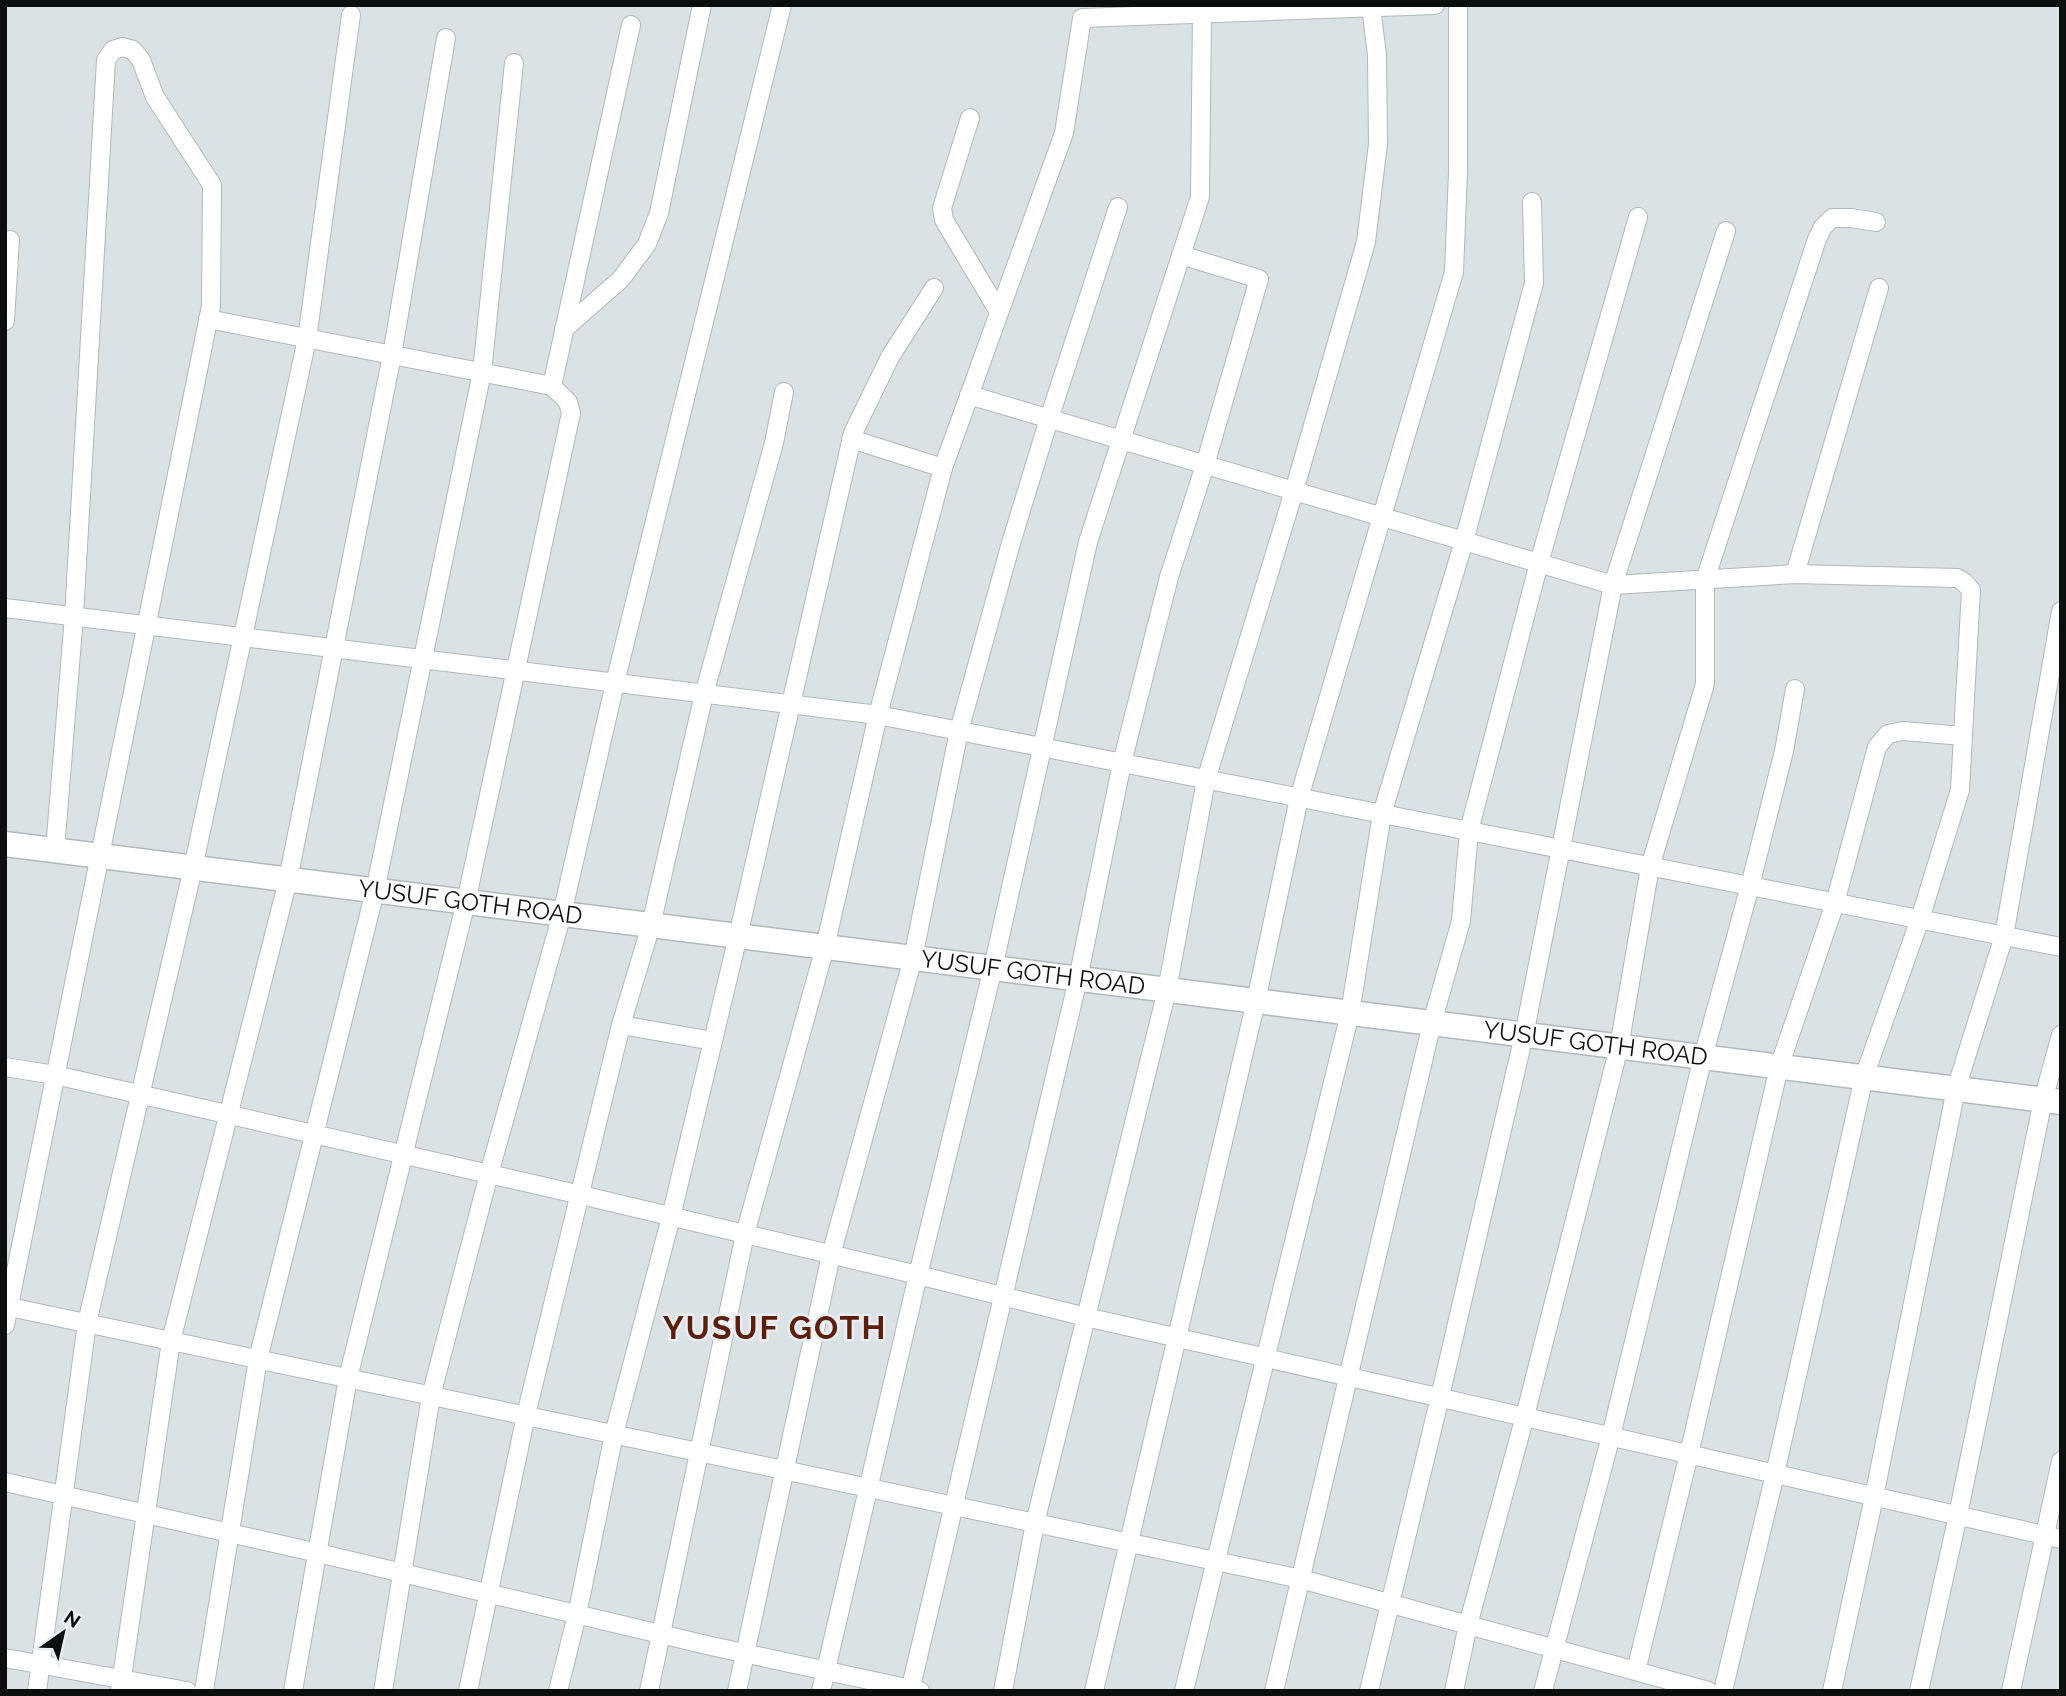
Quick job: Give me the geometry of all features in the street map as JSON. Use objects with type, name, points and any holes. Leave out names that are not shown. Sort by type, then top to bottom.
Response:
[{"type":"street","points":[[564,329],[621,279],[647,244],[659,213],[702,5]]},
{"type":"street","points":[[383,1691],[431,1396],[489,1174],[562,914],[615,683],[782,5]]},
{"type":"street","points":[[649,1691],[745,1234],[825,947],[878,715],[943,468],[1064,133],[1082,18],[1435,5]]},
{"type":"street","points":[[1094,1691],[1256,1001],[1298,798],[1454,272],[1458,172],[1458,5]]},
{"type":"street","points":[[1003,1691],[1035,1523],[1167,990],[1206,780],[1366,242],[1378,144],[1377,55],[1371,8]]},
{"type":"street","points":[[821,1691],[993,968],[1088,542],[1200,197],[1202,14]]},
{"type":"street","points":[[37,1691],[87,1323],[193,868],[307,338],[351,15]]},
{"type":"street","points":[[552,386],[631,25]]},
{"type":"street","points":[[121,1685],[171,1341],[288,880],[392,355],[446,38]]},
{"type":"street","points":[[55,850],[74,616],[106,60],[113,50],[122,47],[133,50],[141,60],[155,97],[212,185],[211,306],[6,1312],[87,1323],[1301,1579],[1709,1691]]},
{"type":"street","points":[[204,1691],[258,1359],[375,891],[482,372],[513,63]]},
{"type":"street","points":[[970,118],[942,208],[944,220],[999,312]]},
{"type":"street","points":[[1184,1691],[1350,1013],[1382,814],[1464,541],[1534,283],[1532,202]]},
{"type":"street","points":[[737,1691],[831,1255],[913,958],[959,731],[1049,419],[1118,207]]},
{"type":"street","points":[[1274,1691],[1432,1023],[1461,921],[1469,831],[1539,563],[1639,216]]},
{"type":"street","points":[[1454,1691],[1468,1625],[1525,1416],[1619,1047],[1650,867],[1705,684],[1705,580],[1817,239],[1832,218],[1876,222]]},
{"type":"street","points":[[1369,1691],[1524,1035],[1613,584],[1726,231]]},
{"type":"street","points":[[5,321],[10,240]]},
{"type":"street","points":[[5,1482],[745,1654],[913,1690],[953,1506],[1078,979],[1122,763],[1169,576],[1205,465],[1259,279],[1181,255]]},
{"type":"street","points":[[558,1691],[577,1615],[614,1434],[671,1217],[713,1041],[851,439],[890,357],[934,288]]},
{"type":"street","points":[[1795,575],[1879,288]]},
{"type":"street","points":[[208,319],[552,386],[568,401],[571,413],[466,902],[348,1378],[293,1691]]},
{"type":"street","points":[[468,1691],[526,1415],[621,1024],[651,925],[704,694],[774,443],[784,392]]},
{"type":"street","points":[[969,395],[1613,584],[1795,575],[1957,578],[1970,590],[1960,790],[1920,919],[1864,1077],[1775,1474],[1723,1691]]},
{"type":"street","points":[[851,439],[943,468]]},
{"type":"street","points":[[5,608],[878,715],[2061,947]]},
{"type":"street","points":[[1832,1691],[1956,1089],[2004,936],[2061,611]]},
{"type":"street","points":[[1543,1691],[1611,1436],[1703,1057],[1751,886],[1784,751],[1795,689]]},
{"type":"street","points":[[1636,1671],[1779,1067],[1835,903],[1877,747],[1888,734],[1903,731],[1963,736]]},
{"type":"street","name":"YUSUF GOTH ROAD","points":[[5,844],[2052,1101]]},
{"type":"street","points":[[621,1024],[713,1041]]},
{"type":"street","points":[[1919,1691],[2052,1101],[2061,1035]]},
{"type":"street","points":[[5,1067],[55,1075],[581,1195],[1086,1317],[2053,1537]]},
{"type":"street","points":[[2011,1691],[2053,1537],[2061,1461]]},
{"type":"street","points":[[5,1658],[121,1685],[187,1691]]},
{"type":"district","name":"YUSUF GOTH","points":[[775,1328]]}]
